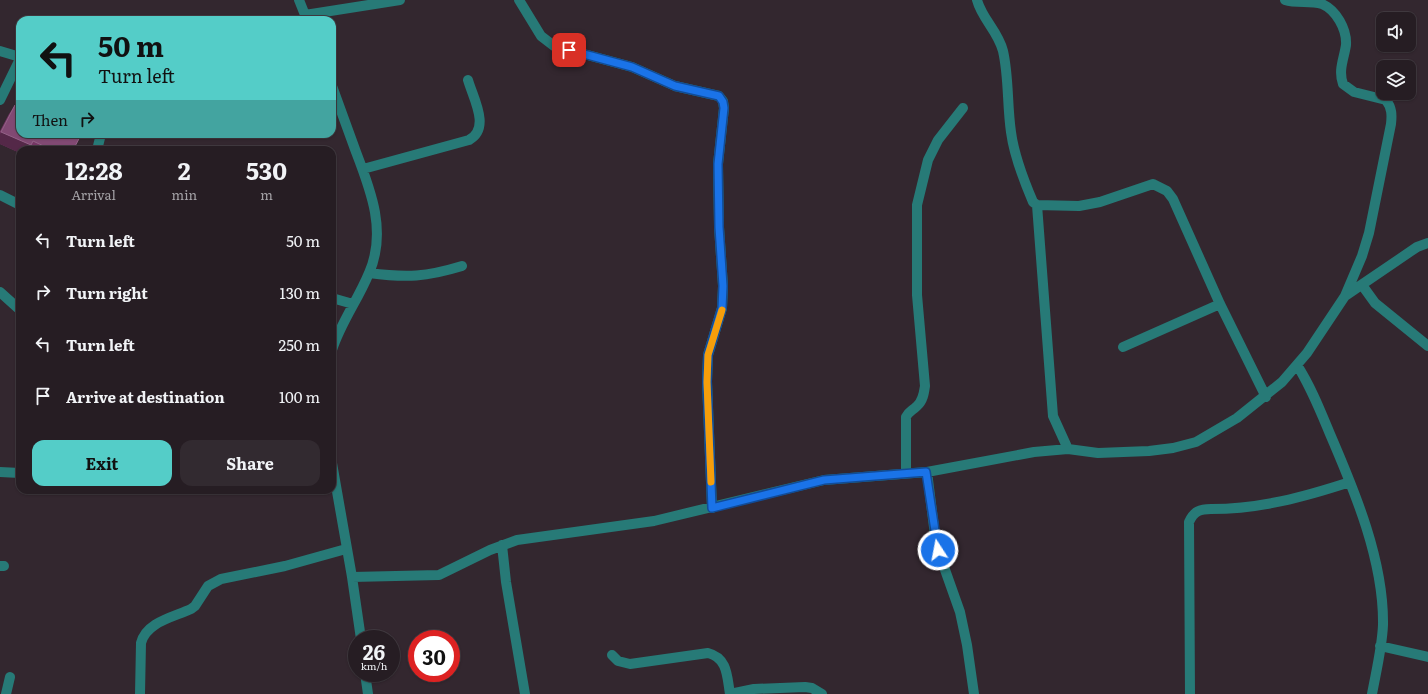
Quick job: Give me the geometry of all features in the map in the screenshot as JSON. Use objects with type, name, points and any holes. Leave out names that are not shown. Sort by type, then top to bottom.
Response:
[{"type":"street","points":[[299,0],[306,16]]},
{"type":"street","points":[[312,16],[400,0]]},
{"type":"street","points":[[519,0],[541,36],[554,46],[632,67],[675,86],[719,96],[723,102],[724,108],[718,164],[719,227],[723,286],[722,308],[708,355],[707,382],[712,508]]},
{"type":"street","points":[[977,0],[984,16],[998,34],[1002,49],[1013,142],[1033,202],[1037,205],[1080,206],[1100,202],[1153,184],[1167,191],[1173,199],[1220,304],[1266,397]]},
{"type":"street","points":[[352,577],[439,575],[462,562],[517,540],[654,521],[824,480],[926,472],[1034,452],[1068,449],[1098,453],[1134,452],[1173,448],[1196,442],[1237,418],[1266,397],[1297,366],[1345,296],[1362,256],[1369,233],[1391,124],[1390,106],[1386,100],[1354,92],[1343,84],[1341,70],[1346,43],[1344,32],[1334,14],[1321,4],[1313,2],[1292,2],[1285,0]]},
{"type":"street","points":[[0,51],[16,57]]},
{"type":"street","points":[[0,100],[16,66]]},
{"type":"street","points":[[363,169],[469,140],[475,137],[479,132],[480,120],[468,80]]},
{"type":"street","points":[[336,97],[371,191],[376,220],[375,255],[369,273],[336,338]]},
{"type":"street","points":[[906,474],[906,417],[909,411],[918,406],[923,398],[925,386],[917,295],[917,205],[928,160],[938,140],[963,108]]},
{"type":"street","points":[[0,195],[16,203]]},
{"type":"street","points":[[1037,205],[1053,416],[1068,449]]},
{"type":"street","points":[[1345,296],[1417,247],[1428,243]]},
{"type":"street","points":[[369,273],[401,277],[415,276],[442,272],[462,266]]},
{"type":"street","points":[[1362,285],[1375,303],[1428,346]]},
{"type":"street","points":[[0,292],[16,306]]},
{"type":"street","points":[[336,299],[353,304]]},
{"type":"street","points":[[1123,347],[1220,304]]},
{"type":"street","points":[[1297,366],[1307,381],[1360,506],[1380,582],[1383,626],[1372,694]]},
{"type":"street","points":[[0,472],[16,473]]},
{"type":"street","points":[[926,472],[938,550],[960,612],[967,645],[974,694]]},
{"type":"street","points":[[1190,694],[1189,522],[1191,517],[1199,510],[1204,509],[1229,509],[1275,504],[1350,482]]},
{"type":"street","points":[[336,488],[360,630]]},
{"type":"street","points":[[502,545],[506,582],[525,694]]},
{"type":"street","points":[[140,694],[141,643],[143,635],[150,627],[195,606],[208,586],[221,579],[285,566],[346,549]]},
{"type":"street","points":[[1380,646],[1428,657]]},
{"type":"street","points":[[612,655],[618,661],[630,664],[708,653],[716,655],[725,665],[730,694],[754,689],[805,687],[812,688],[822,694]]},
{"type":"street","points":[[6,694],[10,677]]},
{"type":"street","points":[[366,682],[368,694]]},
{"type":"building","points":[[15,105],[16,138],[79,138],[75,146],[44,146],[33,141],[31,145],[1,132]]},
{"type":"slow traffic","points":[[711,482],[707,382],[708,355],[722,310]]},
{"type":"route","points":[[569,50],[632,67],[675,86],[719,96],[723,102],[724,108],[718,164],[719,227],[723,286],[722,308],[708,355],[707,382],[712,508],[824,480],[926,472],[938,550]]}]
